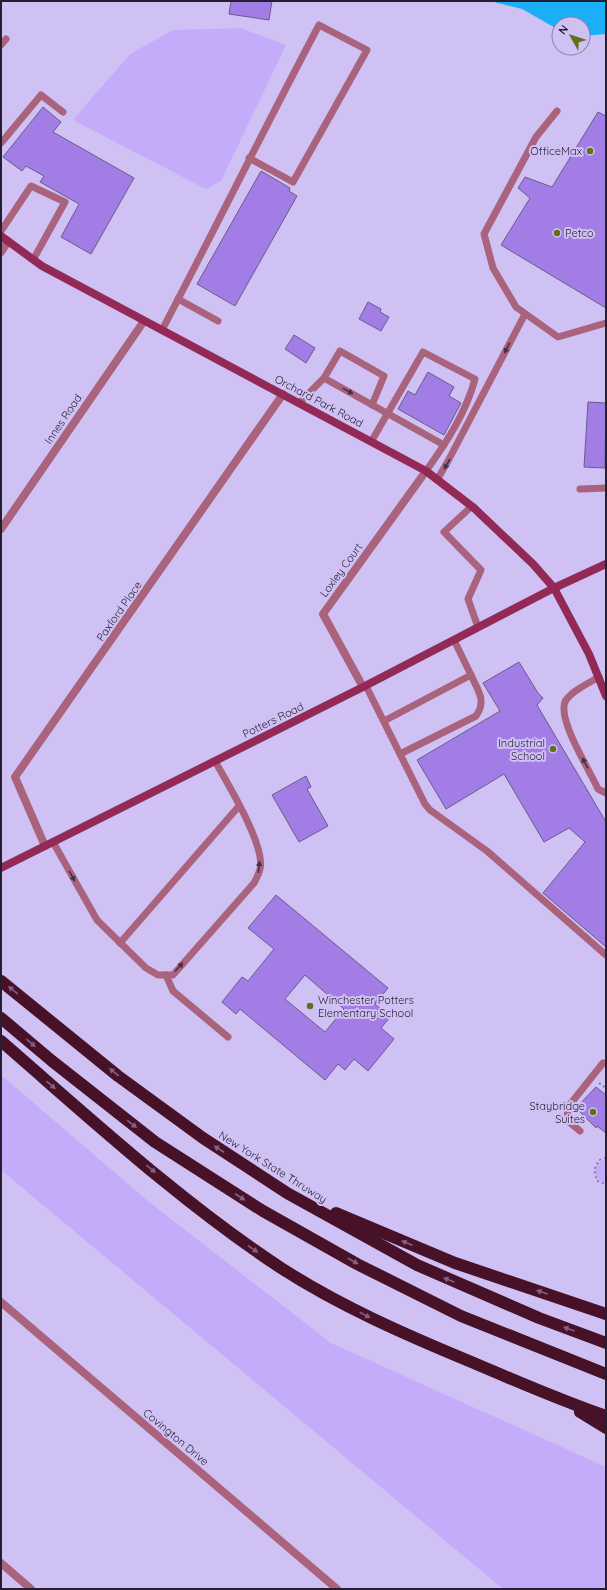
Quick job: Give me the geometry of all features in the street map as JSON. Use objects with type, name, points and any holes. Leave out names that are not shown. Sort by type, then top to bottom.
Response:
[{"type":"highway","name":"New York State Thruway","points":[[1,981],[118,1076],[203,1138],[287,1193],[417,1266],[539,1318],[606,1343]]},
{"type":"highway","points":[[1,1018],[52,1061],[155,1142],[263,1211],[357,1264],[461,1316],[606,1374]]},
{"type":"highway","points":[[1,1041],[149,1168],[238,1238],[283,1269],[394,1330],[566,1402],[606,1416]]},
{"type":"highway","points":[[287,1193],[455,1263],[606,1314]]},
{"type":"highway","points":[[566,1402],[606,1428]]},
{"type":"street","name":"Orchard Park Road","points":[[1,236],[33,260],[426,472],[472,506],[523,554],[554,588],[599,677],[606,696]]},
{"type":"street","points":[[1,252],[8,241]]},
{"type":"street","name":"Innes Road","points":[[1,529],[144,321]]},
{"type":"street","name":"Paxford Place","points":[[45,846],[15,777],[282,394]]},
{"type":"street","name":"Loxley Court","points":[[365,687],[323,614],[426,472]]},
{"type":"street","points":[[554,588],[606,564]]},
{"type":"street","name":"Potters Road","points":[[1,868],[365,687],[554,588]]},
{"type":"street","name":"Covington Drive","points":[[1,1302],[337,1589]]},
{"type":"street","points":[[1,1563],[31,1589]]},
{"type":"lane","points":[[162,330],[249,158],[319,25],[367,50],[293,182],[249,158]]},
{"type":"lane","points":[[1,143],[41,95],[63,112]]},
{"type":"lane","points":[[558,111],[536,137],[484,234],[494,268],[516,307],[525,314],[558,337],[606,323]]},
{"type":"lane","points":[[1,231],[31,186],[64,202],[33,260]]},
{"type":"lane","points":[[178,299],[218,321]]},
{"type":"lane","points":[[437,480],[525,314]]},
{"type":"lane","points":[[299,404],[324,378],[340,351],[384,376],[372,405]]},
{"type":"lane","points":[[372,442],[387,413],[423,352],[475,379],[470,399],[444,445],[426,472]]},
{"type":"lane","points":[[324,378],[444,445]]},
{"type":"lane","points":[[580,488],[606,488]]},
{"type":"lane","points":[[472,506],[444,532],[481,570],[468,599],[478,628]]},
{"type":"lane","points":[[400,754],[476,716],[482,708],[482,699],[454,640]]},
{"type":"lane","points":[[384,721],[470,675]]},
{"type":"lane","points":[[599,677],[572,695],[566,701],[564,708],[569,733],[598,789],[606,793]]},
{"type":"lane","points":[[365,687],[430,810],[487,851],[606,954]]},
{"type":"lane","points":[[53,842],[97,920],[146,968],[158,975],[173,975],[254,884],[261,868],[260,855],[255,838],[215,761]]},
{"type":"lane","points":[[120,943],[239,806]]},
{"type":"lane","points":[[166,975],[173,990],[228,1037]]},
{"type":"lane","points":[[580,1131],[567,1120],[568,1107],[603,1063]]},
{"type":"path","points":[[603,1188],[605,1184],[597,1181],[594,1170],[600,1160],[606,1158]]},
{"type":"shaded area","points":[[241,28],[286,45],[221,181],[206,189],[73,120],[130,54],[173,30]]},
{"type":"shaded area","points":[[1,1075],[149,1202],[331,1343],[606,1467],[606,1589],[503,1589],[1,1170]]},
{"type":"shaded area","points":[[603,1160],[606,1160],[606,1183],[598,1180],[595,1174],[596,1166]]},
{"type":"water","points":[[490,1],[606,1],[606,34],[591,35],[591,16],[551,16],[551,25],[522,9]]},
{"type":"building","points":[[231,1],[272,1],[269,20],[229,14]]},
{"type":"building","points":[[43,107],[61,122],[53,132],[134,178],[91,254],[61,237],[79,204],[40,182],[44,176],[26,166],[22,171],[3,157]]},
{"type":"building","name":"Petco","points":[[598,112],[606,116],[606,308],[501,245],[530,198],[518,188],[525,177],[552,187]]},
{"type":"building","points":[[261,171],[290,188],[289,191],[297,196],[235,306],[197,284]]},
{"type":"building","points":[[368,302],[381,309],[380,312],[389,317],[381,331],[359,319]]},
{"type":"building","points":[[294,335],[315,348],[306,363],[285,349]]},
{"type":"building","points":[[428,372],[454,387],[449,396],[461,403],[444,435],[398,409],[408,391],[415,395]]},
{"type":"building","points":[[588,402],[606,403],[605,468],[584,467]]},
{"type":"building","points":[[519,662],[538,693],[543,698],[537,705],[606,822],[606,947],[543,893],[585,842],[569,828],[544,842],[504,774],[446,809],[417,760],[500,711],[483,683]]},
{"type":"building","points":[[306,776],[311,787],[307,789],[328,826],[299,842],[272,795]]},
{"type":"building","points":[[276,895],[388,988],[375,1004],[390,1017],[381,1028],[394,1039],[368,1071],[354,1059],[345,1070],[338,1064],[325,1080],[240,1009],[236,1014],[222,1002],[242,977],[248,981],[274,949],[248,928]],"holes":[[[305,975],[344,1009],[325,1032],[285,999]]]},
{"type":"building","name":"Staybridge Suites","points":[[596,1087],[606,1095],[606,1133],[597,1126],[596,1128],[576,1108]]},
{"type":"place","name":"OfficeMax","points":[[590,151]]},
{"type":"place","name":"Petco","points":[[557,233]]},
{"type":"place","name":"Industrial School","points":[[553,749]]},
{"type":"place","name":"Winchester Potters Elementary School","points":[[310,1006]]},
{"type":"place","name":"Staybridge Suites","points":[[593,1112]]}]
